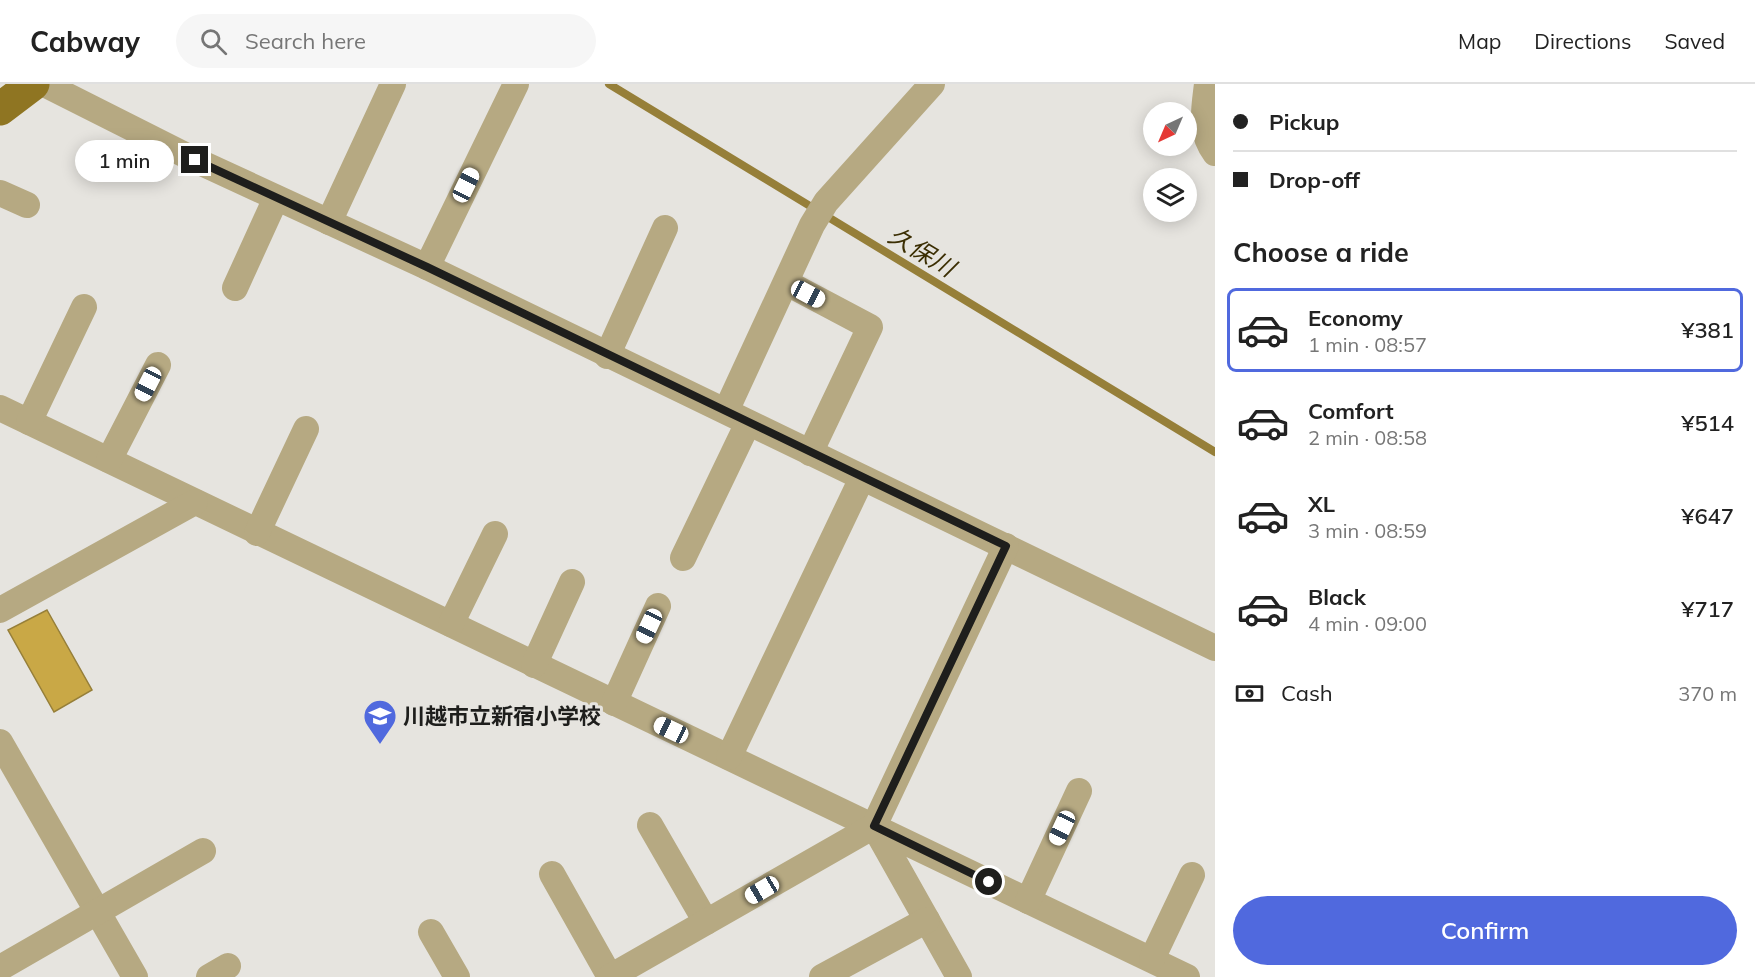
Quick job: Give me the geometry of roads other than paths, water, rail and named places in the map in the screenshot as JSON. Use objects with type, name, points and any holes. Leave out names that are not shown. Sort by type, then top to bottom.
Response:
[{"type":"street","points":[[329,222],[393,84]]},
{"type":"street","points":[[427,267],[516,84]]},
{"type":"street","points":[[683,558],[787,283],[812,225],[826,202],[932,84]]},
{"type":"street","points":[[1207,84],[1203,120],[1206,142],[1215,153]]},
{"type":"street","points":[[20,91],[276,198],[427,267],[1215,648]]},
{"type":"street","points":[[0,193],[27,205]]},
{"type":"street","points":[[235,288],[276,198]]},
{"type":"street","points":[[607,356],[665,228]]},
{"type":"street","points":[[787,283],[870,327],[810,453]]},
{"type":"street","points":[[29,422],[84,307]]},
{"type":"street","points":[[109,460],[158,365]]},
{"type":"street","points":[[0,408],[1187,977]]},
{"type":"street","points":[[257,533],[306,429]]},
{"type":"street","points":[[729,758],[862,478]]},
{"type":"street","points":[[0,610],[195,502]]},
{"type":"street","points":[[451,624],[495,534]]},
{"type":"street","points":[[552,874],[610,977],[642,969],[706,922],[874,826],[1006,546]]},
{"type":"street","points":[[534,665],[572,582]]},
{"type":"street","points":[[614,703],[658,606]]},
{"type":"street","points":[[0,742],[135,977]]},
{"type":"street","points":[[1028,901],[1079,791]]},
{"type":"street","points":[[650,825],[706,922]]},
{"type":"street","points":[[874,826],[959,977]]},
{"type":"street","points":[[0,968],[203,851]]},
{"type":"street","points":[[1152,959],[1191,875]]},
{"type":"street","points":[[822,977],[927,920]]},
{"type":"street","points":[[432,932],[457,977]]},
{"type":"waterway","name":"久保川","points":[[609,84],[1215,452]]},
{"type":"place","name":"川越市立新宿小学校","points":[[380,745]]}]
